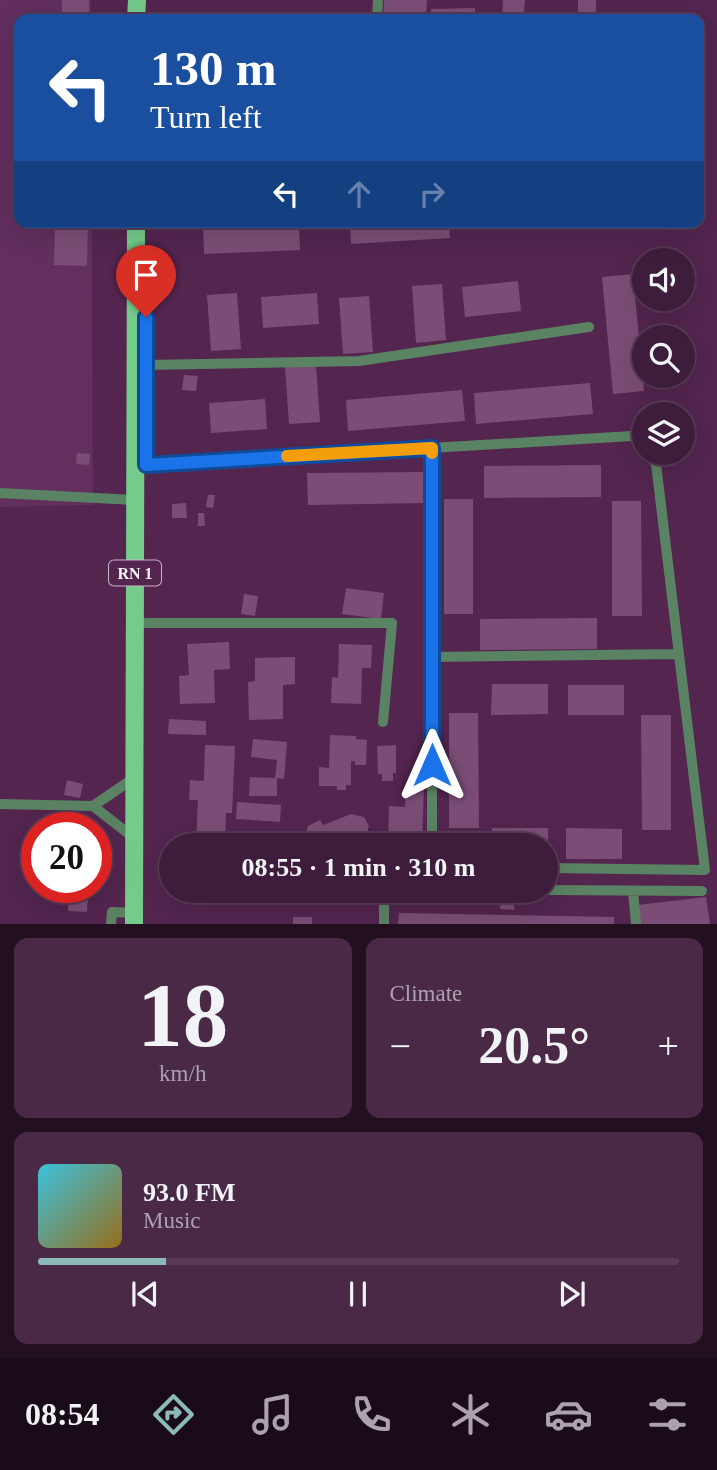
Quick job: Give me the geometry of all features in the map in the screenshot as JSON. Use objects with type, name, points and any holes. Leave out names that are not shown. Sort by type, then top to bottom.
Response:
[{"type":"main road","name":"RN 1","points":[[136,228],[134,838],[138,920]]},
{"type":"main road","name":"RN 1","points":[[138,920],[145,623],[146,228]]},
{"type":"lane","points":[[146,365],[359,360],[589,327]]},
{"type":"lane","points":[[146,465],[632,436]]},
{"type":"lane","points":[[432,448],[432,833]]},
{"type":"lane","points":[[558,867],[705,870],[656,465]]},
{"type":"lane","points":[[0,493],[135,499]]},
{"type":"lane","points":[[145,623],[392,623],[383,722]]},
{"type":"lane","points":[[432,657],[679,654]]},
{"type":"lane","points":[[0,804],[93,806],[135,777]]},
{"type":"lane","points":[[93,806],[134,838]]},
{"type":"lane","points":[[558,890],[702,891]]},
{"type":"lane","points":[[633,891],[636,924]]},
{"type":"lane","points":[[384,903],[384,924]]},
{"type":"lane","points":[[111,924],[112,912],[138,920]]},
{"type":"shaded area","points":[[0,0],[91,0],[91,14],[14,14],[14,228],[92,228],[93,505],[0,507]]},
{"type":"building","points":[[62,0],[89,0],[89,14],[62,14]]},
{"type":"building","points":[[384,0],[427,0],[426,14],[383,14]]},
{"type":"building","points":[[503,0],[525,0],[525,14],[502,14]]},
{"type":"building","points":[[578,0],[596,0],[596,14],[578,14]]},
{"type":"building","points":[[475,8],[475,14],[431,14],[431,9]]},
{"type":"building","points":[[55,228],[88,228],[87,266],[54,265]]},
{"type":"building","points":[[203,228],[299,228],[300,250],[204,254]]},
{"type":"building","points":[[350,228],[449,228],[450,238],[351,244]]},
{"type":"building","points":[[632,274],[632,311],[636,311],[638,325],[632,325],[632,388],[644,388],[644,391],[613,394],[602,277]]},
{"type":"building","points":[[518,281],[521,311],[465,317],[462,287]]},
{"type":"building","points":[[442,284],[446,340],[416,343],[412,286]]},
{"type":"building","points":[[237,293],[241,349],[211,351],[207,295]]},
{"type":"building","points":[[317,293],[319,324],[263,328],[261,297]]},
{"type":"building","points":[[369,296],[373,352],[343,354],[339,298]]},
{"type":"building","points":[[316,365],[320,422],[289,424],[285,367]]},
{"type":"building","points":[[184,375],[198,376],[196,391],[182,390]]},
{"type":"building","points":[[590,383],[593,414],[476,424],[474,393]]},
{"type":"building","points":[[462,390],[465,421],[348,431],[346,400]]},
{"type":"building","points":[[265,399],[267,429],[211,433],[209,403]]},
{"type":"building","points":[[77,453],[90,454],[89,465],[76,464]]},
{"type":"building","points":[[601,465],[601,497],[484,498],[484,466]]},
{"type":"building","points":[[424,472],[425,503],[308,505],[307,473]]},
{"type":"building","points":[[208,495],[215,495],[213,508],[206,507]]},
{"type":"building","points":[[444,499],[473,499],[473,614],[444,614]]},
{"type":"building","points":[[612,501],[641,501],[642,616],[612,616]]},
{"type":"building","points":[[186,503],[187,518],[172,518],[172,504]]},
{"type":"building","points":[[198,513],[204,513],[205,526],[198,526]]},
{"type":"building","points":[[346,588],[384,593],[381,619],[342,614]]},
{"type":"building","points":[[244,594],[258,596],[255,616],[241,614]]},
{"type":"building","points":[[597,618],[597,649],[480,650],[480,619]]},
{"type":"building","points":[[229,642],[230,669],[214,670],[215,703],[180,704],[179,676],[189,675],[187,644]]},
{"type":"building","points":[[339,644],[372,645],[371,668],[362,668],[361,704],[331,703],[332,677],[338,678]]},
{"type":"building","points":[[295,657],[295,684],[283,685],[283,719],[249,720],[248,682],[255,681],[255,658]]},
{"type":"building","points":[[492,684],[548,684],[548,714],[491,715]]},
{"type":"building","points":[[568,685],[624,685],[624,715],[568,715]]},
{"type":"building","points":[[449,713],[478,713],[479,828],[449,828]]},
{"type":"building","points":[[641,715],[671,715],[671,830],[642,830]]},
{"type":"building","points":[[169,719],[206,721],[206,735],[168,734]]},
{"type":"building","points":[[330,735],[356,736],[356,739],[367,740],[366,765],[355,765],[355,761],[351,761],[351,785],[346,785],[346,790],[337,790],[337,786],[319,786],[319,767],[329,768]]},
{"type":"building","points":[[253,739],[287,742],[284,779],[277,778],[277,796],[249,796],[250,777],[275,778],[277,760],[251,757]]},
{"type":"building","points":[[205,745],[235,746],[232,813],[226,813],[225,833],[197,833],[198,800],[189,800],[190,780],[204,781]]},
{"type":"building","points":[[396,745],[396,773],[393,773],[393,781],[382,781],[382,774],[378,774],[377,746]]},
{"type":"building","points":[[67,780],[83,784],[80,798],[64,795]]},
{"type":"building","points":[[406,785],[424,785],[422,833],[388,833],[389,806],[405,807]]},
{"type":"building","points":[[237,802],[281,805],[280,822],[236,819]]},
{"type":"building","points":[[351,814],[364,817],[369,826],[367,833],[306,833],[308,826],[320,820],[323,825]]},
{"type":"building","points":[[492,828],[548,828],[548,833],[492,833]]},
{"type":"building","points":[[566,828],[622,829],[622,859],[566,859]]},
{"type":"building","points":[[706,897],[710,924],[639,924],[637,905]]},
{"type":"building","points":[[68,903],[88,903],[87,912],[68,911]]},
{"type":"building","points":[[501,903],[514,903],[514,910],[500,909]]},
{"type":"building","points":[[399,913],[614,917],[614,924],[398,924]]},
{"type":"building","points":[[293,917],[312,917],[312,924],[293,924]]},
{"type":"slow traffic","points":[[287,456],[432,448],[432,453]]},
{"type":"route","points":[[146,317],[146,465],[432,448],[432,765]]}]
